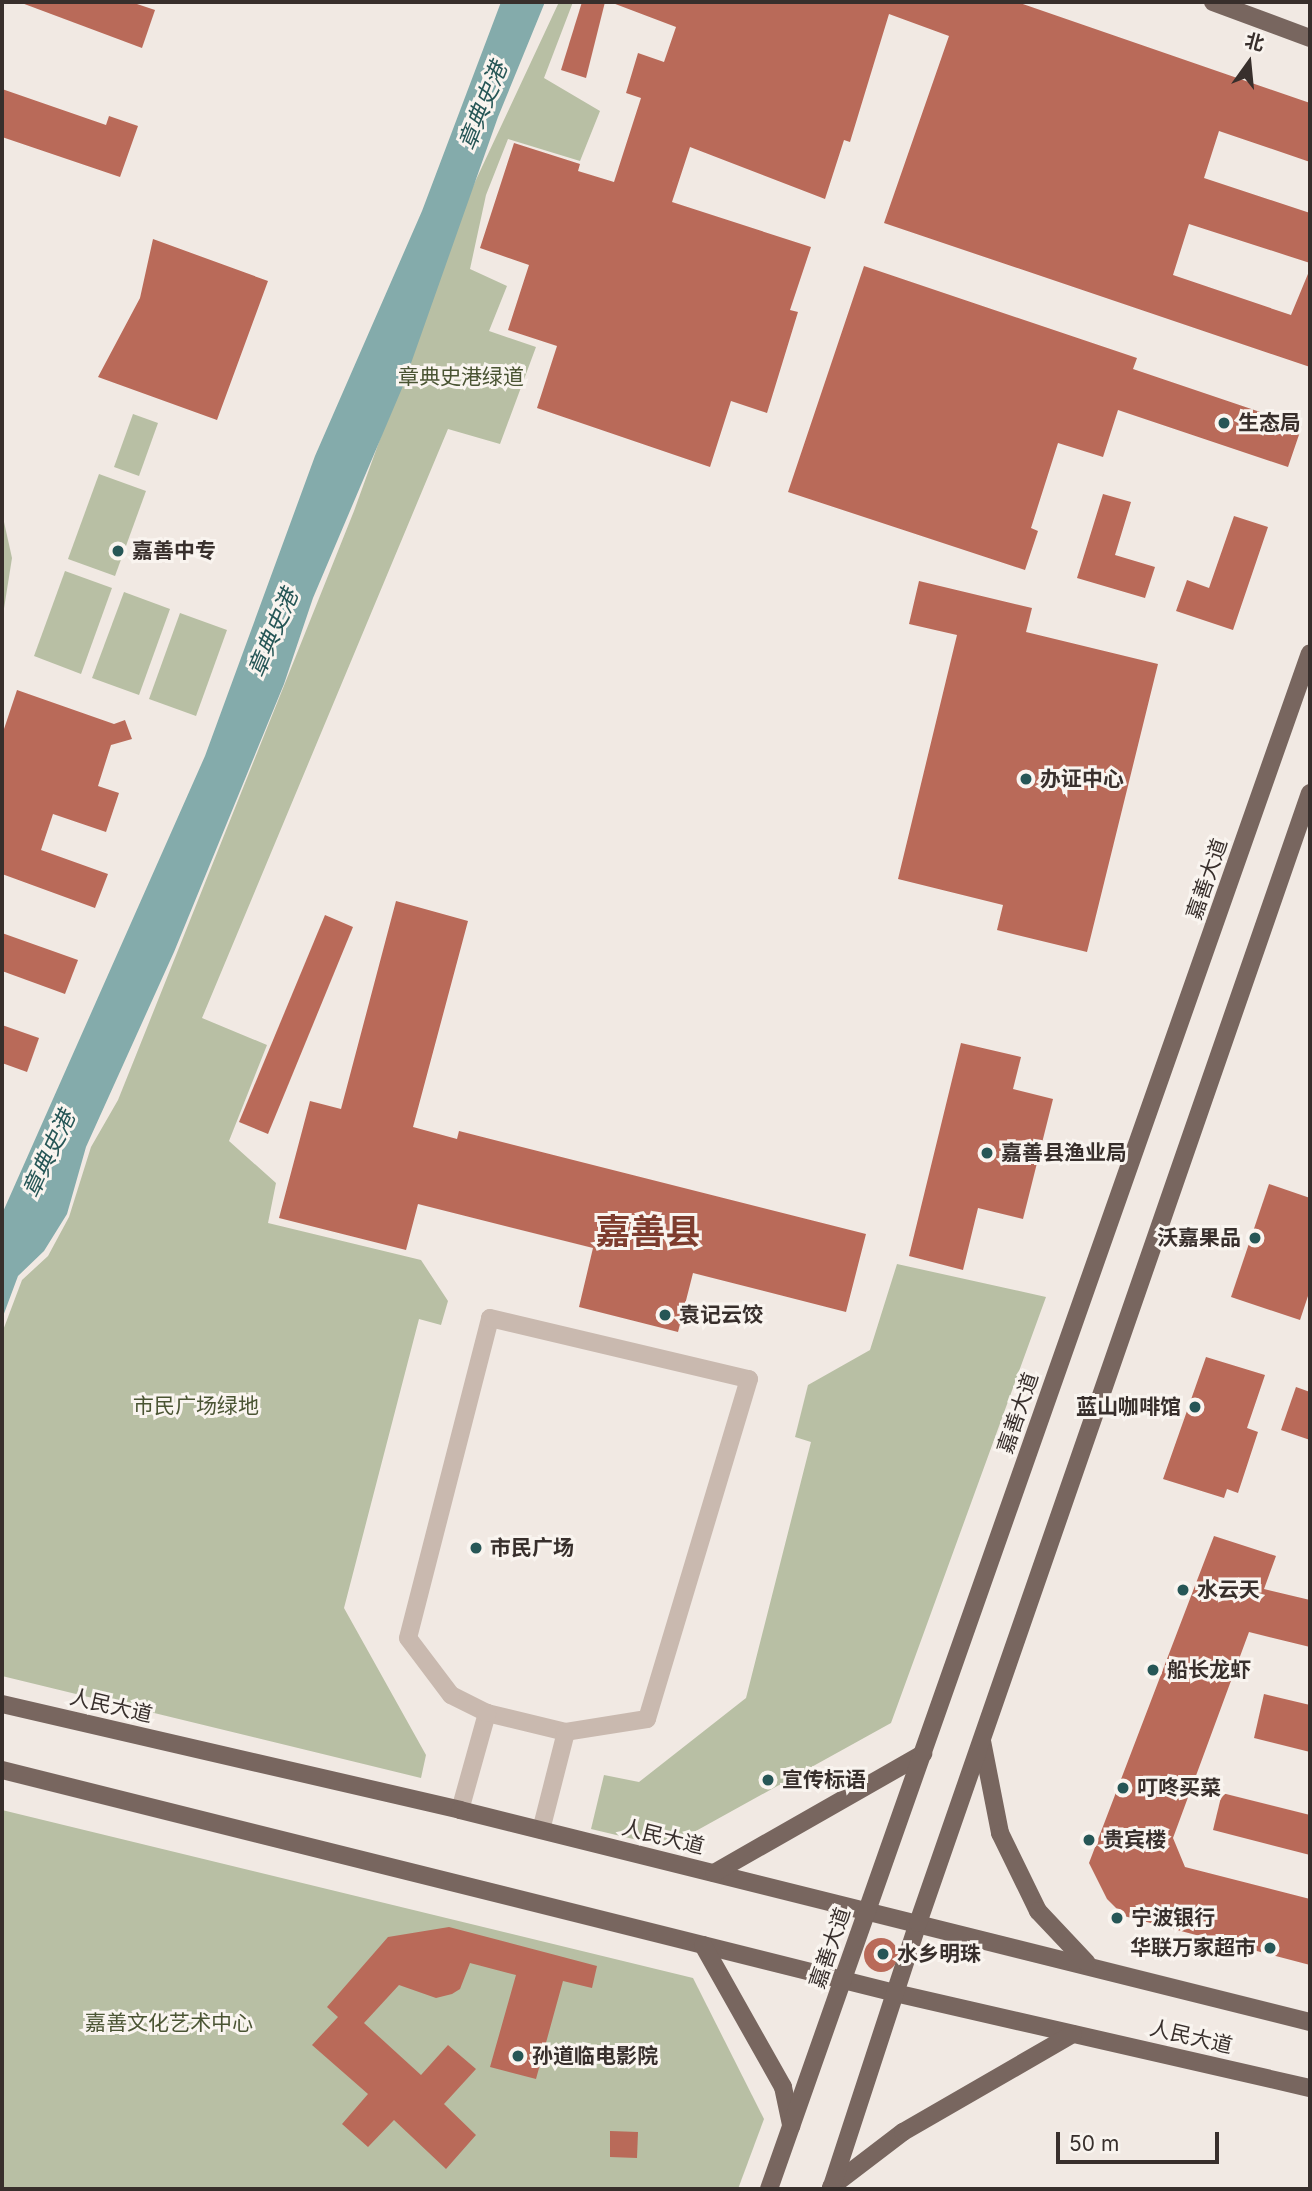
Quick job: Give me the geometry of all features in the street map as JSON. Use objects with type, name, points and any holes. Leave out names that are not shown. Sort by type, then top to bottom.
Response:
[{"type":"main road","points":[[1213,2],[1310,38]]},
{"type":"main road","name":"嘉善大道","points":[[769,2189],[1310,653]]},
{"type":"main road","points":[[831,2188],[918,1923],[1310,793]]},
{"type":"main road","name":"人民大道","points":[[2,1704],[541,1829],[1310,2022]]},
{"type":"main road","points":[[982,1741],[1000,1833],[1038,1911],[1087,1964]]},
{"type":"main road","points":[[714,1873],[923,1754]]},
{"type":"main road","name":"人民大道","points":[[2,1770],[895,1993],[1310,2088]]},
{"type":"main road","points":[[703,1945],[783,2087],[791,2128]]},
{"type":"main road","points":[[831,2188],[903,2132],[1073,2034]]},
{"type":"lane","points":[[490,1318],[749,1379],[647,1719],[566,1732],[487,1713],[451,1695],[408,1638],[490,1318]]},
{"type":"lane","points":[[460,1810],[487,1713]]},
{"type":"lane","points":[[541,1829],[566,1732]]},
{"type":"green space","name":"市民广场绿地","points":[[559,2],[573,2],[544,78],[600,111],[580,161],[508,139],[486,195],[470,269],[507,286],[489,331],[536,347],[500,444],[448,429],[202,1018],[267,1045],[229,1141],[276,1183],[268,1223],[421,1260],[448,1301],[441,1325],[419,1319],[344,1608],[426,1755],[421,1778],[2,1676],[2,1333],[22,1280],[48,1256],[69,1217],[91,1147],[118,1100],[354,511],[467,199]]},
{"type":"green space","points":[[133,414],[158,423],[139,476],[114,467]]},
{"type":"green space","points":[[99,474],[146,491],[115,576],[68,559]]},
{"type":"green space","points":[[2,513],[12,558],[2,621]]},
{"type":"green space","points":[[65,571],[112,588],[81,674],[34,656]]},
{"type":"green space","points":[[124,592],[170,609],[139,695],[92,678]]},
{"type":"green space","points":[[180,613],[227,630],[196,716],[149,699]]},
{"type":"green space","points":[[897,1264],[1046,1297],[891,1723],[667,1847],[591,1829],[604,1775],[639,1782],[746,1698],[811,1442],[795,1437],[808,1385],[870,1350]]},
{"type":"green space","name":"嘉善文化艺术中心","points":[[2,1810],[693,1978],[764,2119],[738,2189],[2,2189]]},
{"type":"water","name":"章典史港","points":[[501,2],[545,2],[498,117],[403,386],[313,598],[284,684],[174,952],[86,1147],[67,1214],[44,1251],[18,1276],[2,1319],[2,1214],[205,756],[315,456],[422,211]]},
{"type":"building","points":[[19,2],[131,2],[155,10],[142,48]]},
{"type":"building","points":[[582,2],[605,2],[586,78],[561,70]]},
{"type":"building","points":[[610,2],[1017,2],[1310,103],[1310,162],[1219,131],[1204,178],[1310,213],[1310,263],[1189,224],[1173,275],[1291,315],[1310,269],[1310,367],[884,223],[949,36],[889,14],[850,142],[844,140],[825,199],[690,147],[672,202],[811,247],[790,310],[798,312],[767,413],[731,401],[710,467],[537,408],[557,346],[508,330],[529,265],[480,248],[514,143],[580,164],[578,171],[614,182],[641,98],[626,93],[638,53],[664,62],[676,27]]},
{"type":"building","points":[[2,89],[106,125],[109,116],[138,126],[120,177],[2,137]]},
{"type":"building","points":[[153,239],[268,281],[217,420],[98,377],[140,298]]},
{"type":"building","points":[[864,266],[1137,358],[1133,369],[1302,426],[1288,467],[1118,410],[1103,457],[1058,443],[1031,528],[1038,531],[1025,570],[788,492]]},
{"type":"building","points":[[1103,494],[1131,502],[1115,555],[1155,567],[1145,598],[1077,578]]},
{"type":"building","points":[[1234,516],[1268,527],[1233,630],[1176,611],[1187,580],[1209,588]]},
{"type":"building","name":"办证中心","points":[[919,581],[1032,608],[1026,632],[1158,664],[1087,952],[997,930],[1003,905],[898,879],[957,635],[909,624]]},
{"type":"building","points":[[17,690],[114,724],[125,720],[132,739],[111,745],[98,786],[119,793],[106,832],[53,814],[41,850],[108,874],[95,908],[2,874],[2,735]]},
{"type":"building","points":[[396,901],[468,921],[413,1127],[457,1139],[459,1131],[866,1234],[846,1312],[693,1273],[678,1332],[579,1307],[593,1248],[418,1204],[406,1250],[279,1218],[310,1101],[341,1109]]},
{"type":"building","points":[[325,915],[353,927],[268,1134],[239,1122]]},
{"type":"building","points":[[2,933],[78,960],[65,994],[2,971]]},
{"type":"building","points":[[2,1025],[39,1038],[27,1072],[2,1063]]},
{"type":"building","name":"嘉善县渔业局","points":[[961,1043],[1021,1057],[1013,1089],[1053,1099],[1023,1219],[978,1208],[963,1270],[909,1256]]},
{"type":"building","points":[[1269,1184],[1310,1198],[1310,1290],[1300,1320],[1231,1297]]},
{"type":"building","points":[[1206,1357],[1265,1375],[1247,1428],[1258,1432],[1238,1493],[1227,1489],[1224,1498],[1163,1479]]},
{"type":"building","points":[[1296,1387],[1310,1392],[1310,1440],[1281,1430]]},
{"type":"building","points":[[1214,1536],[1276,1556],[1264,1589],[1310,1600],[1310,1647],[1249,1632],[1173,1838],[1185,1867],[1310,1899],[1310,1965],[1124,1916],[1107,1899],[1089,1863]]},
{"type":"building","points":[[1264,1694],[1310,1705],[1310,1752],[1254,1738]]},
{"type":"building","points":[[1222,1793],[1310,1815],[1310,1855],[1213,1830]]},
{"type":"building","name":"孙道临电影院","points":[[449,1927],[597,1966],[592,1988],[563,1981],[536,2079],[490,2067],[516,1975],[470,1963],[460,1989],[436,1998],[399,1985],[364,2023],[421,2075],[448,2045],[476,2069],[444,2104],[476,2135],[446,2169],[394,2120],[368,2147],[342,2124],[368,2094],[312,2045],[338,2017],[327,2007],[388,1937]]},
{"type":"building","name":"水乡明珠","points":[[881,1938],[893,1943],[898,1955],[893,1967],[881,1972],[869,1967],[864,1955],[869,1943]]},
{"type":"building","points":[[610,2131],[638,2132],[637,2158],[610,2157]]},
{"type":"place","name":"生态局","points":[[1224,423]]},
{"type":"place","name":"嘉善中专","points":[[118,551]]},
{"type":"place","name":"办证中心","points":[[1026,779]]},
{"type":"place","name":"嘉善县渔业局","points":[[987,1153]]},
{"type":"place","name":"沃嘉果品","points":[[1255,1238]]},
{"type":"place","name":"袁记云饺","points":[[665,1315]]},
{"type":"place","name":"蓝山咖啡馆","points":[[1195,1407]]},
{"type":"place","name":"市民广场","points":[[476,1548]]},
{"type":"place","name":"水云天","points":[[1183,1590]]},
{"type":"place","name":"船长龙虾","points":[[1153,1670]]},
{"type":"place","name":"宣传标语","points":[[768,1780]]},
{"type":"place","name":"叮咚买菜","points":[[1123,1788]]},
{"type":"place","name":"贵宾楼","points":[[1089,1840]]},
{"type":"place","name":"宁波银行","points":[[1117,1918]]},
{"type":"place","name":"华联万家超市","points":[[1270,1948]]},
{"type":"place","name":"水乡明珠","points":[[883,1954]]},
{"type":"place","name":"孙道临电影院","points":[[518,2056]]},
{"type":"district","name":"嘉善县","points":[[648,1231]]},
{"type":"park label","name":"章典史港绿道","points":[[461,377]]}]
